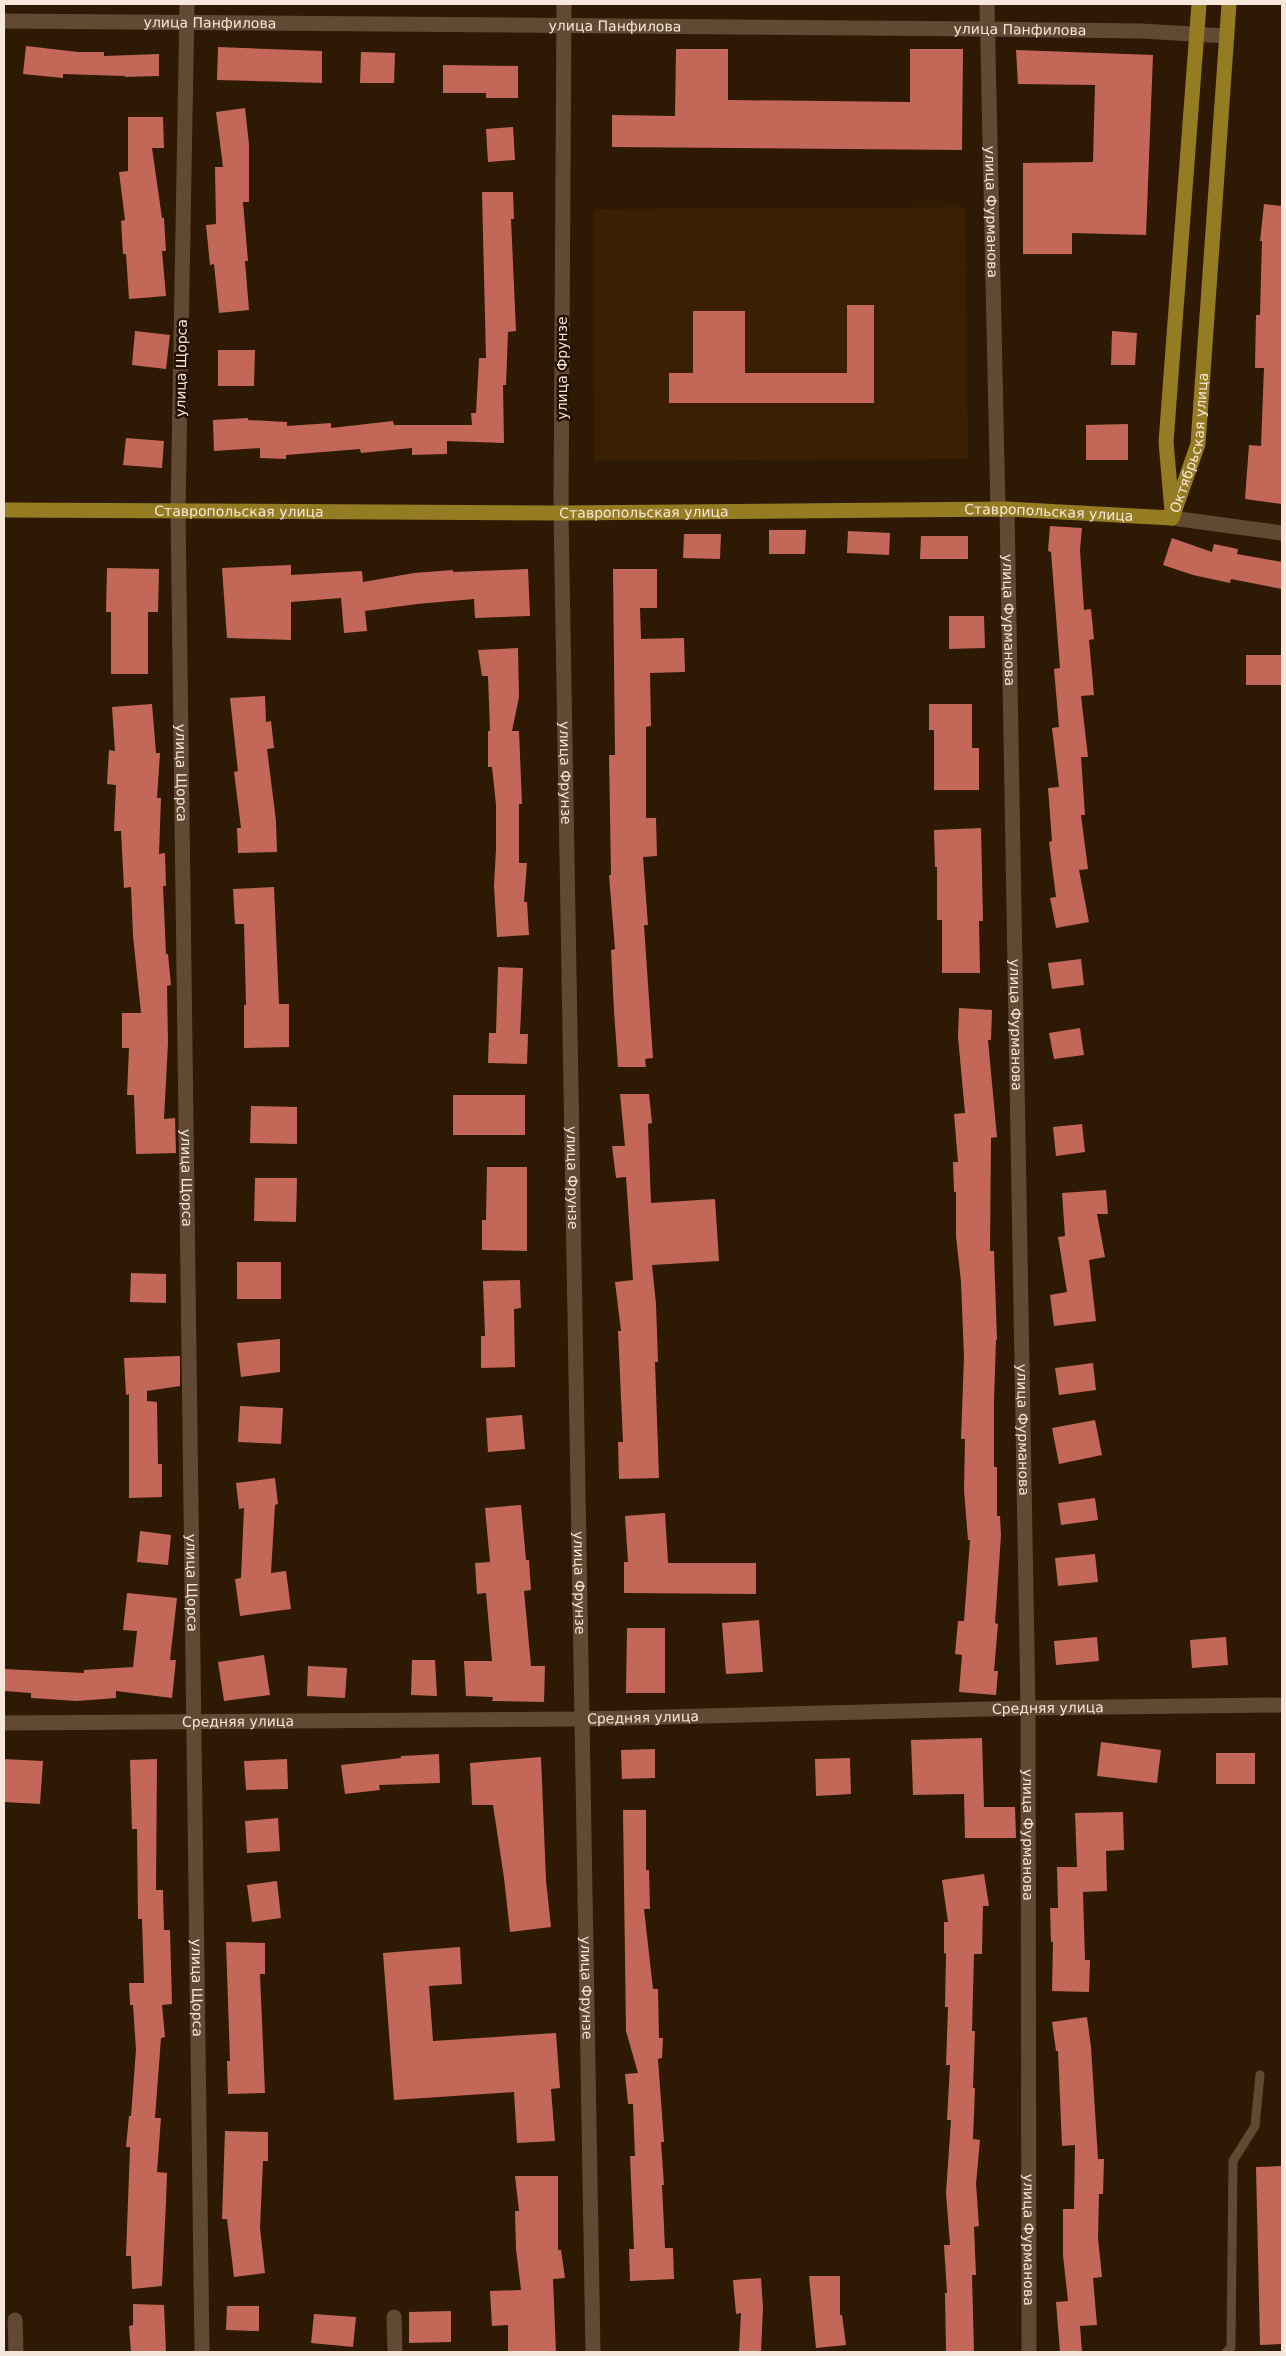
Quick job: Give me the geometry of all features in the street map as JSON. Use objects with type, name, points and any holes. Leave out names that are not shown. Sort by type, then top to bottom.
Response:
[{"type":"main road","name":"Октябрьская улица","points":[[1172,518],[1166,442],[1199,4]]},
{"type":"main road","name":"Октябрьская улица","points":[[1172,518],[1198,444],[1229,4]]},
{"type":"main road","name":"Ставропольская улица","points":[[4,510],[561,513],[1003,509],[1172,518]]},
{"type":"street","name":"улица Щорса","points":[[187,4],[178,510],[202,2352]]},
{"type":"street","name":"улица Фрунзе","points":[[564,4],[561,513],[593,2352]]},
{"type":"street","name":"улица Фурманова","points":[[986,4],[1003,509],[1028,1708],[1029,2352]]},
{"type":"street","name":"улица Панфилова","points":[[4,21],[564,24],[987,29],[1141,31],[1227,36]]},
{"type":"street","name":"Ставропольская улица","points":[[1172,518],[1282,533]]},
{"type":"street","name":"Средняя улица","points":[[4,1723],[582,1719],[1028,1708],[1282,1705]]},
{"type":"street","points":[[394,2317],[395,2352]]},
{"type":"street","points":[[15,2320],[16,2352]]},
{"type":"lane","points":[[1226,2352],[1231,2348],[1233,2161],[1255,2126],[1260,2075]]},
{"type":"shaded area","points":[[965,207],[968,459],[594,461],[593,209]]},
{"type":"building","points":[[26,46],[78,52],[104,52],[104,56],[159,54],[159,76],[125,77],[63,74],[63,78],[23,74]]},
{"type":"building","points":[[218,47],[322,51],[322,83],[217,80]]},
{"type":"building","points":[[676,49],[728,49],[728,100],[910,102],[910,49],[963,49],[962,150],[612,147],[612,115],[675,116]]},
{"type":"building","points":[[1016,50],[1153,55],[1146,235],[1072,233],[1072,254],[1023,254],[1023,163],[1093,162],[1095,85],[1018,84]]},
{"type":"building","points":[[361,52],[395,53],[394,83],[360,83]]},
{"type":"building","points":[[443,65],[518,66],[518,98],[486,98],[486,93],[443,93]]},
{"type":"building","points":[[245,108],[249,144],[249,202],[243,202],[248,261],[245,261],[249,310],[219,313],[214,264],[210,265],[206,225],[216,224],[215,167],[223,167],[216,112]]},
{"type":"building","points":[[128,117],[163,117],[164,148],[152,148],[162,218],[164,218],[166,251],[162,251],[166,296],[129,299],[126,254],[123,254],[121,221],[125,220],[119,172],[128,171]]},
{"type":"building","points":[[513,127],[515,160],[488,162],[486,129]]},
{"type":"building","points":[[482,192],[513,192],[514,219],[511,219],[516,331],[508,332],[506,385],[503,385],[504,443],[447,441],[447,454],[412,455],[412,448],[361,453],[360,449],[286,455],[286,459],[260,458],[260,448],[214,451],[213,420],[248,418],[248,420],[287,422],[287,426],[331,423],[331,428],[393,421],[394,425],[472,425],[471,413],[476,413],[479,358],[486,358]]},
{"type":"building","points":[[1264,204],[1282,206],[1282,504],[1245,499],[1249,445],[1261,446],[1264,368],[1255,368],[1256,315],[1260,315],[1262,241],[1260,241]]},
{"type":"building","points":[[847,305],[874,305],[874,403],[669,403],[669,373],[693,373],[693,311],[745,311],[745,373],[847,373]]},
{"type":"building","points":[[135,331],[170,335],[166,369],[132,365]]},
{"type":"building","points":[[1112,331],[1137,333],[1135,365],[1111,365]]},
{"type":"building","points":[[218,350],[255,350],[254,386],[218,386]]},
{"type":"building","points":[[1128,424],[1128,460],[1086,460],[1086,425]]},
{"type":"building","points":[[126,438],[164,441],[162,468],[123,465]]},
{"type":"building","points":[[1050,526],[1082,528],[1080,550],[1084,610],[1091,609],[1094,639],[1089,640],[1094,695],[1081,696],[1088,757],[1081,757],[1085,815],[1081,815],[1088,869],[1079,870],[1089,922],[1056,928],[1050,898],[1056,897],[1049,842],[1052,841],[1048,788],[1059,787],[1052,728],[1059,727],[1054,669],[1060,668],[1051,552],[1048,551]]},
{"type":"building","points":[[769,530],[806,530],[805,554],[769,554]]},
{"type":"building","points":[[848,531],[890,533],[889,555],[847,553]]},
{"type":"building","points":[[684,534],[721,534],[720,559],[683,558]]},
{"type":"building","points":[[921,536],[968,536],[968,559],[920,559]]},
{"type":"building","points":[[1172,538],[1212,552],[1214,544],[1238,549],[1237,554],[1282,562],[1282,589],[1231,579],[1230,583],[1193,575],[1163,565]]},
{"type":"building","points":[[291,565],[291,575],[362,571],[363,582],[414,573],[453,570],[453,572],[528,569],[530,616],[475,618],[474,599],[417,604],[365,611],[367,631],[344,633],[341,598],[291,602],[291,640],[227,638],[222,568]]},
{"type":"building","points":[[107,568],[159,569],[158,612],[148,612],[148,674],[111,674],[111,612],[106,612]]},
{"type":"building","points":[[613,569],[657,569],[657,608],[640,608],[641,639],[684,638],[685,672],[650,673],[651,726],[646,727],[646,818],[656,818],[657,856],[643,857],[648,925],[644,925],[653,1058],[645,1059],[646,1067],[618,1067],[614,1011],[611,950],[615,949],[609,875],[611,875],[609,755],[615,755]]},
{"type":"building","points":[[949,616],[984,616],[985,648],[949,649]]},
{"type":"building","points":[[518,648],[519,697],[512,731],[519,731],[522,804],[519,804],[519,863],[527,863],[524,902],[527,902],[529,935],[497,937],[494,886],[496,805],[492,767],[488,767],[488,731],[490,731],[488,676],[482,676],[478,650]]},
{"type":"building","points":[[1246,655],[1282,655],[1282,685],[1246,685]]},
{"type":"building","points":[[265,696],[266,722],[271,721],[274,748],[267,749],[276,821],[277,852],[238,853],[237,828],[241,828],[234,772],[238,771],[230,698]]},
{"type":"building","points":[[152,704],[156,753],[160,753],[157,798],[161,798],[159,854],[165,853],[166,886],[163,886],[166,954],[168,954],[171,985],[167,986],[168,1043],[164,1119],[175,1118],[176,1153],[136,1154],[134,1095],[127,1095],[129,1048],[122,1048],[122,1013],[141,1013],[133,936],[131,887],[124,888],[121,831],[114,831],[116,785],[107,784],[109,750],[115,751],[112,707]]},
{"type":"building","points":[[929,704],[972,704],[972,748],[979,748],[979,790],[934,790],[934,730],[929,730]]},
{"type":"building","points":[[981,828],[983,921],[979,921],[980,973],[942,973],[942,920],[937,920],[937,867],[935,867],[934,830]]},
{"type":"building","points":[[274,887],[279,1004],[289,1004],[289,1047],[244,1048],[244,1005],[246,1005],[244,924],[235,924],[233,889]]},
{"type":"building","points":[[1081,959],[1084,985],[1052,989],[1048,963]]},
{"type":"building","points":[[498,967],[523,968],[520,1034],[528,1034],[527,1064],[488,1063],[489,1033],[496,1033]]},
{"type":"building","points":[[959,1008],[992,1010],[991,1040],[988,1040],[997,1137],[991,1138],[990,1251],[994,1251],[997,1340],[994,1400],[994,1467],[997,1467],[997,1516],[1000,1516],[1001,1535],[995,1623],[998,1624],[994,1671],[998,1671],[996,1695],[959,1692],[962,1655],[955,1654],[958,1621],[964,1621],[970,1540],[968,1540],[964,1490],[965,1439],[961,1439],[964,1357],[953,1162],[958,1162],[954,1114],[965,1113],[958,1037]]},
{"type":"building","points":[[1080,1028],[1084,1055],[1054,1059],[1049,1033]]},
{"type":"building","points":[[620,1094],[649,1094],[652,1123],[648,1124],[651,1203],[715,1199],[719,1261],[652,1265],[656,1304],[658,1362],[655,1362],[659,1478],[619,1479],[618,1442],[623,1442],[618,1331],[621,1331],[615,1282],[633,1280],[626,1177],[616,1178],[612,1146],[625,1146]]},
{"type":"building","points":[[453,1095],[525,1095],[525,1135],[453,1135]]},
{"type":"building","points":[[251,1106],[297,1107],[297,1144],[250,1143]]},
{"type":"building","points":[[1082,1124],[1085,1152],[1056,1156],[1053,1127]]},
{"type":"building","points":[[487,1167],[527,1167],[527,1251],[482,1250],[482,1220],[486,1220]]},
{"type":"building","points":[[255,1178],[297,1178],[296,1222],[254,1221]]},
{"type":"building","points":[[1106,1190],[1108,1214],[1097,1214],[1105,1257],[1089,1260],[1096,1321],[1054,1326],[1050,1295],[1067,1292],[1058,1237],[1065,1236],[1062,1193]]},
{"type":"building","points":[[237,1262],[281,1262],[281,1299],[237,1299]]},
{"type":"building","points":[[131,1273],[166,1274],[166,1303],[130,1302]]},
{"type":"building","points":[[520,1280],[521,1308],[514,1309],[515,1367],[481,1368],[481,1336],[485,1336],[483,1281]]},
{"type":"building","points":[[280,1339],[280,1372],[241,1377],[237,1343]]},
{"type":"building","points":[[180,1356],[180,1386],[147,1391],[147,1401],[157,1402],[158,1464],[162,1464],[162,1497],[129,1498],[129,1394],[126,1395],[124,1358]]},
{"type":"building","points":[[1093,1363],[1096,1390],[1059,1395],[1055,1368]]},
{"type":"building","points":[[240,1406],[283,1408],[281,1444],[238,1442]]},
{"type":"building","points":[[522,1415],[525,1449],[488,1452],[486,1418]]},
{"type":"building","points":[[1095,1420],[1102,1455],[1059,1464],[1052,1428]]},
{"type":"building","points":[[275,1478],[278,1504],[275,1505],[271,1573],[286,1571],[291,1609],[240,1616],[235,1579],[241,1578],[244,1508],[239,1509],[236,1483]]},
{"type":"building","points":[[1095,1498],[1098,1520],[1061,1525],[1058,1503]]},
{"type":"building","points":[[521,1505],[526,1560],[529,1560],[531,1590],[524,1591],[531,1666],[545,1666],[544,1702],[492,1701],[493,1697],[466,1696],[464,1661],[492,1661],[486,1593],[477,1594],[475,1563],[490,1562],[485,1508]]},
{"type":"building","points":[[665,1513],[668,1563],[756,1563],[756,1594],[624,1593],[624,1562],[628,1562],[625,1516]]},
{"type":"building","points":[[140,1531],[171,1535],[168,1565],[137,1562]]},
{"type":"building","points":[[1095,1554],[1098,1582],[1058,1586],[1055,1558]]},
{"type":"building","points":[[127,1593],[177,1598],[170,1660],[176,1660],[172,1698],[116,1691],[116,1698],[77,1701],[31,1698],[31,1693],[4,1691],[4,1669],[84,1673],[84,1670],[133,1667],[137,1631],[123,1630]]},
{"type":"building","points":[[759,1620],[763,1672],[726,1674],[722,1623]]},
{"type":"building","points":[[627,1628],[665,1628],[665,1693],[626,1693]]},
{"type":"building","points":[[1097,1637],[1099,1661],[1056,1665],[1054,1641]]},
{"type":"building","points":[[1226,1637],[1228,1665],[1192,1668],[1190,1640]]},
{"type":"building","points":[[264,1655],[270,1695],[224,1701],[218,1662]]},
{"type":"building","points":[[412,1660],[435,1660],[437,1696],[411,1695]]},
{"type":"building","points":[[308,1666],[347,1668],[345,1698],[307,1696]]},
{"type":"building","points":[[982,1738],[984,1807],[1015,1807],[1016,1838],[965,1838],[964,1794],[913,1795],[911,1740]]},
{"type":"building","points":[[1101,1742],[1161,1750],[1157,1783],[1097,1776]]},
{"type":"building","points":[[655,1749],[655,1778],[622,1779],[621,1750]]},
{"type":"building","points":[[1216,1753],[1255,1753],[1255,1784],[1216,1784]]},
{"type":"building","points":[[439,1754],[440,1783],[379,1785],[380,1790],[345,1794],[341,1765],[401,1758],[401,1756]]},
{"type":"building","points":[[541,1757],[546,1880],[551,1927],[510,1932],[493,1805],[472,1805],[470,1763]]},
{"type":"building","points":[[850,1758],[851,1794],[816,1796],[815,1759]]},
{"type":"building","points":[[4,1759],[43,1761],[40,1804],[4,1802]]},
{"type":"building","points":[[157,1759],[156,1890],[163,1890],[164,1930],[170,1930],[172,2004],[162,2005],[165,2037],[161,2038],[155,2118],[161,2118],[157,2172],[167,2173],[166,2202],[162,2286],[132,2289],[131,2256],[126,2256],[130,2147],[126,2147],[129,2116],[131,2116],[136,2050],[133,2005],[130,2005],[129,1983],[144,1983],[142,1919],[138,1919],[137,1829],[132,1829],[130,1760]]},
{"type":"building","points":[[287,1759],[288,1789],[246,1790],[244,1761]]},
{"type":"building","points":[[623,1810],[646,1810],[646,1870],[649,1870],[650,1909],[644,1909],[653,1989],[658,1989],[659,2038],[663,2038],[662,2058],[658,2059],[664,2142],[661,2142],[664,2185],[662,2185],[665,2248],[673,2248],[674,2279],[630,2281],[629,2249],[634,2249],[630,2156],[635,2156],[633,2104],[628,2104],[625,2074],[638,2073],[626,2031]]},
{"type":"building","points":[[1123,1812],[1124,1850],[1106,1851],[1107,1891],[1083,1892],[1085,1960],[1090,1960],[1089,1992],[1052,1991],[1053,1942],[1051,1942],[1050,1908],[1058,1908],[1057,1867],[1077,1867],[1075,1813]]},
{"type":"building","points":[[278,1818],[280,1851],[247,1853],[245,1821]]},
{"type":"building","points":[[984,1874],[989,1906],[983,1906],[982,1954],[974,1954],[972,2031],[975,2031],[973,2139],[980,2140],[976,2184],[979,2226],[974,2227],[976,2275],[972,2275],[974,2352],[946,2352],[945,2293],[947,2293],[944,2245],[950,2245],[946,2193],[951,2120],[947,2120],[950,2065],[946,2065],[948,2007],[945,2007],[946,1954],[944,1953],[944,1922],[948,1922],[942,1880]]},
{"type":"building","points":[[277,1881],[281,1918],[252,1922],[247,1885]]},
{"type":"building","points":[[226,1942],[265,1943],[265,1974],[260,1974],[265,2093],[228,2094],[227,2061],[230,2061]]},
{"type":"building","points":[[460,1947],[462,1984],[429,1986],[433,2041],[556,2033],[560,2088],[551,2089],[555,2141],[517,2143],[514,2092],[394,2100],[383,1953]]},
{"type":"building","points":[[1087,2017],[1091,2047],[1098,2159],[1104,2159],[1103,2194],[1099,2194],[1098,2238],[1102,2277],[1093,2278],[1097,2325],[1080,2326],[1082,2352],[1060,2352],[1056,2302],[1068,2301],[1063,2255],[1063,2209],[1074,2209],[1075,2145],[1062,2146],[1058,2051],[1056,2051],[1052,2022]]},
{"type":"building","points":[[225,2131],[268,2132],[268,2161],[263,2161],[260,2228],[265,2273],[234,2277],[227,2219],[222,2219]]},
{"type":"building","points":[[1282,2166],[1282,2344],[1260,2345],[1256,2167]]},
{"type":"building","points":[[515,2176],[558,2176],[558,2250],[561,2250],[565,2278],[553,2279],[556,2352],[508,2352],[508,2325],[492,2326],[490,2291],[521,2290],[516,2249],[515,2211],[519,2211]]},
{"type":"building","points":[[809,2276],[840,2276],[840,2315],[842,2315],[846,2345],[816,2348]]},
{"type":"building","points":[[761,2278],[763,2308],[761,2352],[739,2352],[741,2313],[736,2314],[733,2280]]},
{"type":"building","points":[[133,2304],[164,2305],[166,2352],[131,2352],[129,2326],[133,2325]]},
{"type":"building","points":[[227,2306],[259,2306],[259,2331],[226,2330]]},
{"type":"building","points":[[451,2311],[451,2342],[409,2343],[409,2312]]},
{"type":"building","points":[[314,2314],[356,2317],[353,2347],[311,2343]]}]
